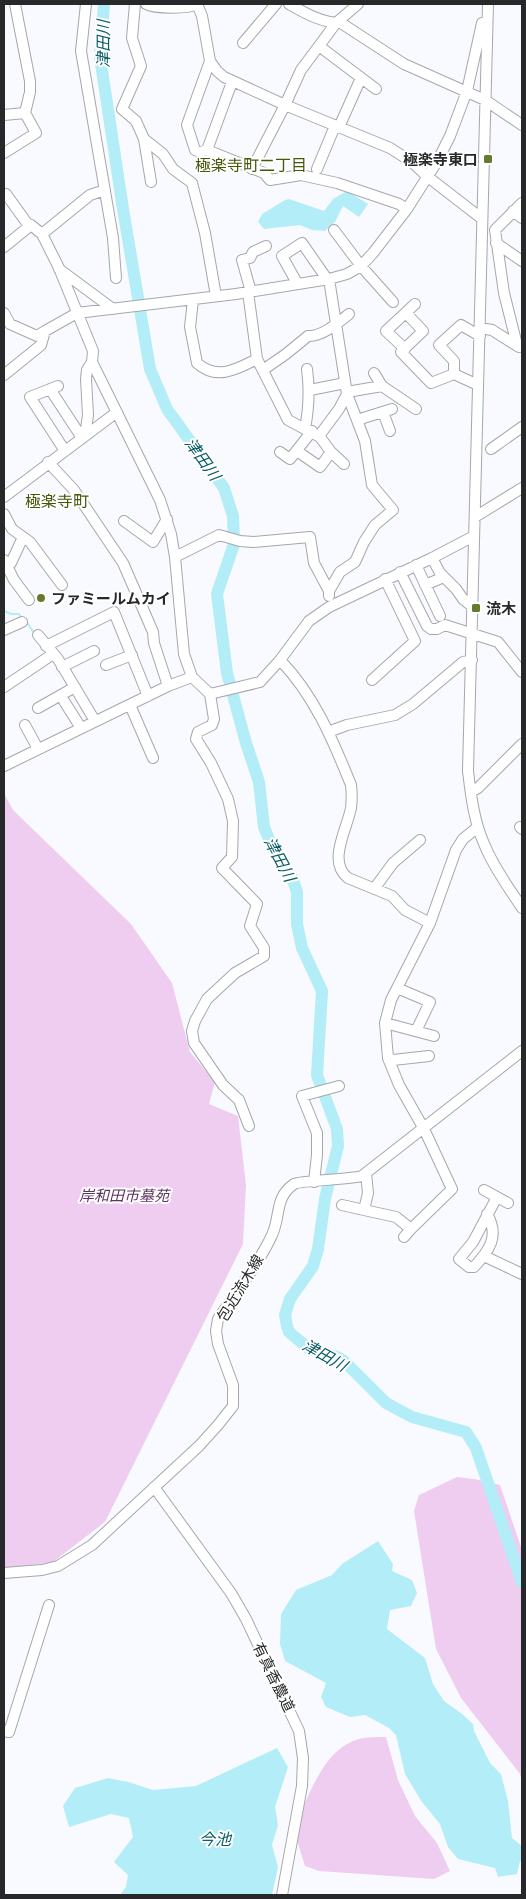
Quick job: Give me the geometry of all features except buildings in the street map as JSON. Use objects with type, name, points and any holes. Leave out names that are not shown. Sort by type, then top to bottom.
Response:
[{"type":"street","points":[[86,4],[81,52],[113,238],[116,278]]},
{"type":"street","points":[[135,4],[132,38],[141,66],[122,109],[136,121],[144,139],[151,182]]},
{"type":"street","points":[[146,4],[158,7],[192,7],[197,4],[202,16],[210,61],[217,71],[232,82],[390,148],[412,162],[428,177],[481,218]]},
{"type":"street","points":[[243,43],[276,4]]},
{"type":"street","points":[[289,4],[306,14],[330,23],[341,23],[404,64],[485,100],[522,125]]},
{"type":"street","points":[[252,169],[301,70],[336,23],[358,4]]},
{"type":"street","points":[[488,4],[468,771],[478,827],[492,862],[522,908]]},
{"type":"street","points":[[4,12],[15,6],[30,82],[30,92],[25,113],[36,133],[4,153]]},
{"type":"street","points":[[4,314],[10,324],[36,336],[77,313],[250,292],[328,279],[347,274],[361,266],[373,254],[407,209],[428,177],[450,136],[467,91],[482,23],[487,17]]},
{"type":"street","points":[[319,46],[376,90]]},
{"type":"street","points":[[210,61],[187,125],[195,150],[200,152],[207,150],[264,173],[270,180],[301,175],[337,183],[400,204],[407,209]]},
{"type":"street","points":[[317,168],[361,78]]},
{"type":"street","points":[[207,150],[232,82]]},
{"type":"street","points":[[4,115],[25,113]]},
{"type":"street","points":[[144,139],[163,154],[173,168],[192,183],[205,233],[216,296]]},
{"type":"street","points":[[42,234],[90,195],[105,190]]},
{"type":"street","points":[[6,194],[29,226],[32,225],[42,234],[93,351],[92,362],[87,370],[88,415],[83,437]]},
{"type":"street","points":[[519,347],[504,294],[495,230],[518,215],[522,203]]},
{"type":"street","points":[[4,247],[29,226]]},
{"type":"street","points":[[334,230],[361,266],[393,302]]},
{"type":"street","points":[[298,283],[282,256],[302,243],[328,279],[346,389],[365,442],[372,485],[393,510],[375,525],[354,562],[340,572],[328,592]]},
{"type":"street","points":[[496,243],[522,261]]},
{"type":"street","points":[[266,246],[253,252],[250,258],[242,260],[250,292],[257,359],[288,420],[312,432],[344,464]]},
{"type":"street","points":[[58,268],[113,309]]},
{"type":"street","points":[[194,300],[190,327],[197,363],[215,372],[231,372],[257,359]]},
{"type":"street","points":[[405,349],[386,331],[415,304]]},
{"type":"street","points":[[406,313],[423,331],[402,352],[431,383],[454,374],[478,385]]},
{"type":"street","points":[[263,370],[308,336],[314,336],[336,324],[349,314]]},
{"type":"street","points":[[454,374],[454,361],[439,345],[461,325],[480,332],[492,330],[519,347]]},
{"type":"street","points":[[4,375],[41,345],[45,331]]},
{"type":"street","points":[[92,362],[160,500],[167,519],[175,557],[184,654],[192,677],[210,694],[214,719],[212,725],[198,732],[196,739],[211,763],[228,799],[233,822],[232,857],[222,868],[257,904],[250,926],[264,948],[264,956],[235,973],[207,998],[195,1021],[192,1036],[194,1043],[223,1084],[239,1100],[249,1126]]},
{"type":"street","points":[[307,369],[312,432]]},
{"type":"street","points":[[374,373],[382,386],[416,409]]},
{"type":"street","points":[[310,390],[382,386]]},
{"type":"street","points":[[65,451],[30,397],[54,387],[83,437]]},
{"type":"street","points":[[280,452],[290,459],[312,432],[339,409],[346,389]]},
{"type":"street","points":[[357,420],[388,411],[390,431]]},
{"type":"street","points":[[4,497],[48,462],[117,412]]},
{"type":"street","points":[[491,449],[521,432]]},
{"type":"street","points":[[297,451],[320,467],[331,452]]},
{"type":"street","points":[[48,462],[74,490],[122,563],[153,632],[154,643],[168,686]]},
{"type":"street","points":[[475,517],[522,488]]},
{"type":"street","points":[[4,514],[12,529],[30,542],[62,585]]},
{"type":"street","points":[[124,521],[153,542],[167,519]]},
{"type":"street","points":[[175,557],[219,535],[240,541],[253,542],[310,537],[314,562],[328,592],[329,607]]},
{"type":"street","points":[[210,694],[243,688],[264,680],[309,621],[329,607],[474,536]]},
{"type":"street","points":[[23,537],[8,561],[12,581],[29,600]]},
{"type":"street","points":[[432,558],[463,600],[473,607]]},
{"type":"street","points":[[416,565],[440,616]]},
{"type":"street","points":[[400,572],[427,626],[431,629],[437,629],[445,625],[498,642],[522,672]]},
{"type":"street","points":[[425,585],[444,576]]},
{"type":"street","points":[[372,680],[415,641],[385,579]]},
{"type":"street","points":[[401,612],[416,604]]},
{"type":"street","points":[[4,687],[49,650],[114,612],[148,696]]},
{"type":"street","points":[[7,627],[22,622]]},
{"type":"street","points":[[38,635],[62,667],[95,721]]},
{"type":"street","points":[[62,667],[94,651]]},
{"type":"street","points":[[106,665],[132,655]]},
{"type":"street","points":[[280,660],[303,687],[328,732],[350,785],[352,798],[338,857],[342,874],[392,896],[405,910],[430,923]]},
{"type":"street","points":[[328,732],[347,725],[395,715],[413,704],[463,662],[472,660]]},
{"type":"street","points":[[4,766],[168,686],[192,677]]},
{"type":"street","points":[[38,708],[75,687]]},
{"type":"street","points":[[64,700],[81,728]]},
{"type":"street","points":[[130,705],[154,758]]},
{"type":"street","points":[[25,725],[38,749]]},
{"type":"street","points":[[471,792],[478,788],[522,744]]},
{"type":"street","points":[[342,1205],[396,1217],[408,1233],[452,1189],[424,1129],[399,1085],[388,1058],[385,1023],[388,1008],[397,988],[430,923],[456,850],[463,840],[478,827]]},
{"type":"street","points":[[374,889],[393,864],[420,840]]},
{"type":"street","points":[[397,988],[430,1002],[416,1031]]},
{"type":"street","points":[[385,1023],[434,1036]]},
{"type":"street","name":"包近流木線","points":[[4,1573],[42,1570],[58,1566],[92,1545],[199,1446],[233,1406],[234,1386],[218,1344],[216,1331],[218,1319],[273,1234],[279,1201],[286,1192],[296,1183],[350,1179],[366,1173],[522,1051]]},
{"type":"street","points":[[388,1058],[393,1060],[429,1056]]},
{"type":"street","points":[[317,1182],[317,1133],[302,1096],[339,1086]]},
{"type":"street","points":[[364,1210],[368,1193],[366,1173]]},
{"type":"street","points":[[484,1190],[508,1203]]},
{"type":"street","points":[[497,1196],[473,1242],[459,1259],[469,1267],[474,1267],[488,1258],[499,1238]]},
{"type":"street","points":[[488,1214],[493,1236],[488,1258]]},
{"type":"street","points":[[488,1258],[522,1274]]},
{"type":"street","name":"有真香農道","points":[[154,1487],[231,1593],[246,1618],[299,1732],[303,1758],[302,1786],[282,1895]]},
{"type":"street","points":[[4,1731],[9,1732],[49,1605]]},
{"type":"green space","name":"岸和田市墓苑","points":[[4,793],[13,810],[131,924],[172,983],[190,1052],[215,1082],[209,1104],[238,1116],[246,1185],[243,1244],[105,1522],[53,1562],[8,1568],[4,1568]]},
{"type":"green space","points":[[457,1477],[500,1485],[522,1550],[522,1782],[520,1774],[461,1698],[436,1649],[414,1511],[419,1495]]},
{"type":"green space","points":[[386,1737],[398,1780],[415,1816],[437,1843],[450,1871],[434,1879],[319,1871],[305,1866],[294,1831],[310,1791],[326,1764],[346,1744],[362,1738]]},
{"type":"water","points":[[347,191],[368,204],[359,217],[343,206],[335,222],[325,231],[312,230],[300,225],[264,229],[258,222],[262,214],[285,200],[289,199],[324,211],[333,199]]},
{"type":"water","points":[[378,1541],[393,1564],[392,1571],[412,1580],[417,1593],[411,1606],[390,1610],[387,1629],[425,1658],[433,1684],[444,1701],[473,1724],[474,1731],[490,1763],[501,1774],[508,1801],[512,1838],[522,1846],[522,1861],[520,1861],[517,1874],[498,1877],[495,1868],[458,1859],[448,1847],[440,1824],[422,1802],[405,1774],[396,1735],[389,1728],[365,1715],[350,1717],[326,1707],[321,1697],[326,1683],[285,1661],[280,1644],[281,1614],[296,1590],[332,1575],[342,1564]]},
{"type":"water","name":"今池","points":[[277,1748],[288,1767],[275,1807],[278,1825],[272,1845],[278,1867],[272,1895],[120,1895],[126,1887],[128,1875],[114,1862],[133,1837],[129,1818],[111,1814],[69,1827],[63,1806],[75,1788],[108,1778],[153,1790],[196,1786]]},
{"type":"waterway","name":"津田川","points":[[104,4],[100,57],[150,369],[167,409],[224,488],[233,516],[234,544],[217,594],[227,673],[259,782],[264,827],[273,849],[292,877],[297,892],[297,924],[302,948],[322,991],[317,1075],[337,1129],[338,1146],[325,1199],[318,1249],[313,1266],[290,1299],[285,1315],[287,1326],[289,1332],[308,1348],[344,1361],[386,1403],[412,1417],[466,1432],[476,1448],[522,1582]]},
{"type":"waterway","points":[[4,611],[11,614],[19,614],[22,618]]},
{"type":"waterway","points":[[26,621],[34,633]]},
{"type":"place","name":"極楽寺東口","points":[[488,159]]},
{"type":"place","name":"ファミールムカイ","points":[[41,598]]},
{"type":"place","name":"流木","points":[[476,608]]},
{"type":"district","name":"極楽寺町二丁目","points":[[251,165]]},
{"type":"district","name":"極楽寺町","points":[[57,501]]}]
